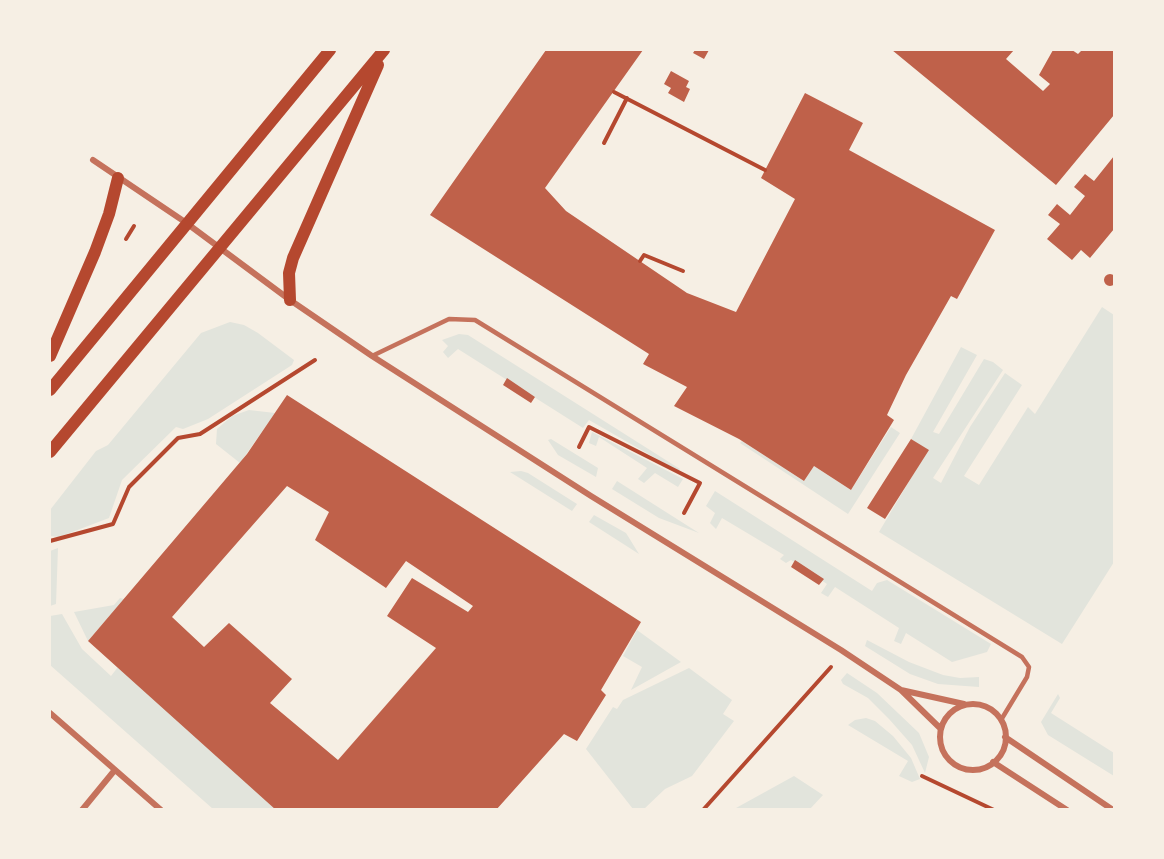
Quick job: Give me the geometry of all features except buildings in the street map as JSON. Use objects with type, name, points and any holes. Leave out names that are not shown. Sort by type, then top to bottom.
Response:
[{"type":"main road","points":[[50,390],[185,222],[330,50]]},
{"type":"main road","points":[[50,452],[384,50]]},
{"type":"main road","points":[[290,300],[289,273],[293,258],[384,50]]},
{"type":"main road","points":[[50,356],[110,214],[118,177]]},
{"type":"street","points":[[93,160],[185,222],[290,300],[372,356],[901,690],[940,729],[942,749],[954,764],[971,770],[983,768],[993,762],[1004,747],[1005,737],[1001,720],[986,707],[965,705],[901,690]]},
{"type":"street","points":[[940,729],[952,711],[965,705]]},
{"type":"street","points":[[50,713],[161,810]]},
{"type":"street","points":[[1005,737],[1113,810]]},
{"type":"street","points":[[993,762],[1066,810]]},
{"type":"street","points":[[82,810],[114,771]]},
{"type":"lane","points":[[372,356],[449,319],[475,320],[1022,657],[1029,667],[1027,677],[1001,720]]},
{"type":"path","points":[[614,92],[765,170]]},
{"type":"path","points":[[604,143],[627,98]]},
{"type":"path","points":[[126,239],[134,226]]},
{"type":"path","points":[[118,234],[131,243]]},
{"type":"path","points":[[640,261],[645,255],[683,271]]},
{"type":"path","points":[[50,541],[113,524],[129,488],[178,438],[200,434],[315,360]]},
{"type":"path","points":[[579,447],[589,427],[700,483],[684,513]]},
{"type":"path","points":[[703,810],[831,667]]},
{"type":"path","points":[[922,776],[994,810]]},
{"type":"shaded area","points":[[1102,307],[1114,315],[1114,562],[1062,644],[879,532],[927,451],[911,439],[961,347],[977,355],[933,432],[939,434],[984,359],[993,362],[1003,370],[933,478],[941,483],[970,427],[1005,373],[1022,385],[964,476],[979,485],[1028,407],[1035,414]]},
{"type":"shaded area","points":[[230,322],[244,325],[258,333],[294,360],[292,365],[208,419],[183,429],[176,427],[122,480],[109,518],[59,537],[50,536],[50,510],[96,451],[108,445],[201,333]]},
{"type":"shaded area","points":[[459,334],[468,335],[680,469],[678,471],[589,420],[583,428],[458,349],[448,358],[443,352],[448,346],[442,340]]},
{"type":"shaded area","points":[[249,410],[275,413],[240,463],[216,444],[217,429],[232,416]]},
{"type":"shaded area","points":[[891,427],[900,433],[848,514],[740,443],[742,441],[804,481],[814,466],[851,490]]},
{"type":"shaded area","points":[[592,432],[683,479],[678,487],[655,473],[644,483],[638,479],[647,468],[599,437],[596,446],[589,443]]},
{"type":"shaded area","points":[[551,439],[598,468],[596,477],[558,455],[548,440]]},
{"type":"shaded area","points":[[510,472],[528,473],[577,504],[572,511]]},
{"type":"shaded area","points":[[617,481],[699,533],[659,518],[612,489]]},
{"type":"shaded area","points":[[715,491],[872,591],[877,583],[887,580],[991,644],[987,652],[952,662],[906,633],[901,644],[894,641],[899,628],[835,587],[828,597],[821,593],[827,584],[791,560],[786,563],[780,559],[784,555],[722,518],[716,529],[710,523],[715,513],[706,506]]},
{"type":"shaded area","points":[[594,515],[626,533],[639,554],[589,522]]},
{"type":"shaded area","points":[[58,548],[56,604],[50,606],[50,551]]},
{"type":"shaded area","points":[[120,598],[124,599],[88,641],[74,612],[114,605]]},
{"type":"shaded area","points":[[62,614],[82,649],[111,676],[118,667],[276,809],[213,809],[50,665],[50,616]]},
{"type":"shaded area","points":[[637,630],[681,662],[631,690],[642,667],[623,656]]},
{"type":"shaded area","points":[[867,640],[909,662],[943,675],[960,678],[979,677],[979,687],[938,684],[910,674],[865,646]]},
{"type":"shaded area","points":[[689,668],[732,700],[723,714],[734,721],[692,776],[665,789],[644,809],[633,809],[586,749],[613,707],[617,709],[623,700]]},
{"type":"shaded area","points":[[847,673],[877,693],[919,733],[929,757],[925,773],[912,745],[889,719],[868,698],[843,684],[841,680]]},
{"type":"shaded area","points":[[1058,694],[1060,698],[1051,713],[1114,753],[1114,776],[1048,735],[1041,722]]},
{"type":"shaded area","points":[[866,718],[875,721],[893,736],[911,758],[920,779],[912,782],[899,776],[908,761],[848,725],[855,720]]},
{"type":"shaded area","points":[[794,776],[823,795],[810,809],[726,809],[736,808]]}]
